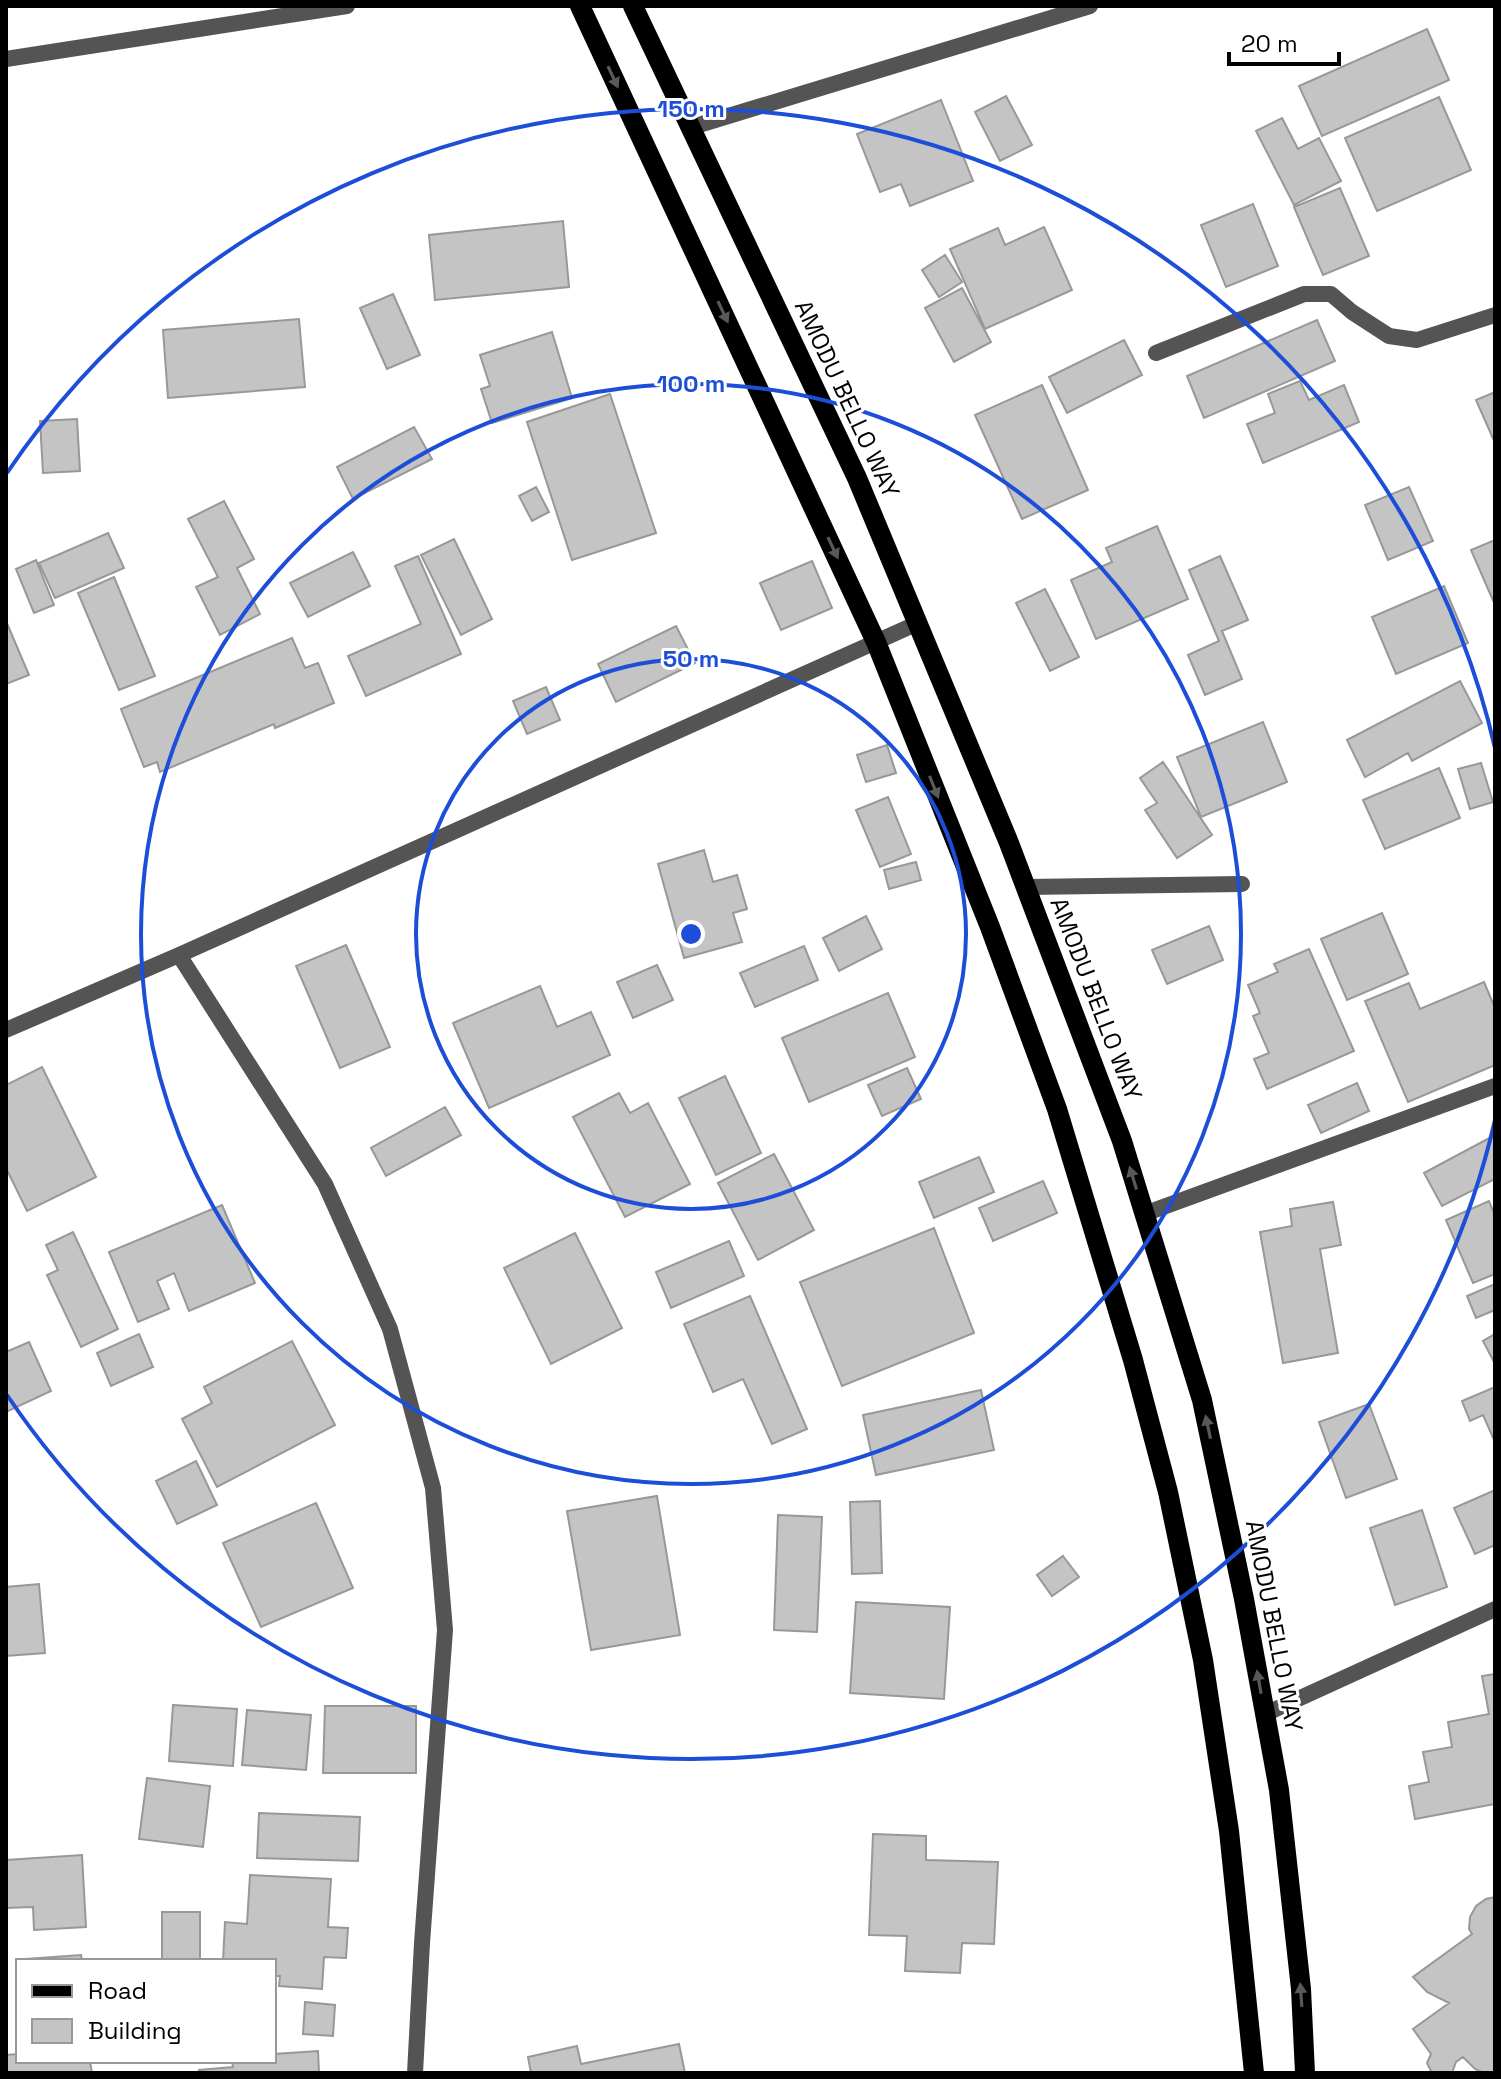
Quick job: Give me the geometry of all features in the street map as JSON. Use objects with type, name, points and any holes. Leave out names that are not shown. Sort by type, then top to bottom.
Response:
[{"type":"main road","points":[[580,6],[876,642],[990,927],[1057,1109],[1133,1360],[1168,1492],[1203,1660],[1229,1831],[1254,2073]]},
{"type":"main road","name":"AMODU BELLO WAY","points":[[633,6],[857,478],[1009,843],[1122,1141],[1202,1400],[1244,1599],[1279,1790],[1301,1989],[1305,2073]]},
{"type":"street","points":[[6,59],[347,6]]},
{"type":"street","points":[[689,128],[1090,6]]},
{"type":"street","points":[[1156,353],[1304,294],[1331,294],[1389,336],[1417,340],[1495,315]]},
{"type":"street","points":[[6,1030],[918,623]]},
{"type":"street","points":[[1026,887],[1242,884]]},
{"type":"street","points":[[179,955],[325,1184],[390,1329],[433,1488],[445,1630],[415,2073]]},
{"type":"street","points":[[1144,1214],[1495,1086]]},
{"type":"street","points":[[1265,1714],[1495,1609]]},
{"type":"building","points":[[1427,29],[1449,80],[1322,136],[1299,86]]},
{"type":"building","points":[[1006,96],[1032,145],[1000,161],[975,112]]},
{"type":"building","points":[[1439,97],[1471,170],[1377,211],[1345,138]]},
{"type":"building","points":[[941,100],[973,181],[910,206],[901,184],[880,192],[857,134]]},
{"type":"building","points":[[1282,118],[1298,149],[1319,138],[1341,181],[1294,205],[1256,131]]},
{"type":"building","points":[[1340,188],[1369,256],[1323,275],[1294,207]]},
{"type":"building","points":[[1253,204],[1278,266],[1226,287],[1201,225]]},
{"type":"building","points":[[563,221],[569,287],[435,300],[429,235]]},
{"type":"building","points":[[1044,227],[1072,290],[985,329],[950,249],[998,228],[1005,245]]},
{"type":"building","points":[[945,255],[962,282],[939,297],[922,270]]},
{"type":"building","points":[[962,288],[991,342],[954,362],[925,308]]},
{"type":"building","points":[[393,294],[420,355],[387,369],[360,308]]},
{"type":"building","points":[[299,319],[305,387],[168,398],[163,330]]},
{"type":"building","points":[[1317,320],[1335,361],[1204,418],[1187,376]]},
{"type":"building","points":[[552,332],[572,398],[492,423],[481,389],[490,386],[480,355]]},
{"type":"building","points":[[1124,340],[1142,375],[1067,413],[1049,377]]},
{"type":"building","points":[[1300,381],[1309,400],[1344,385],[1359,422],[1263,463],[1247,424],[1275,413],[1268,394]]},
{"type":"building","points":[[1042,385],[1088,490],[1022,519],[975,415]]},
{"type":"building","points":[[1495,392],[1495,443],[1476,400]]},
{"type":"building","points":[[610,394],[656,533],[572,560],[527,422]]},
{"type":"building","points":[[77,419],[80,471],[43,473],[40,421]]},
{"type":"building","points":[[414,427],[432,459],[353,499],[337,467]]},
{"type":"building","points":[[536,487],[549,512],[532,521],[519,496]]},
{"type":"building","points":[[1409,487],[1433,541],[1388,560],[1365,505]]},
{"type":"building","points":[[224,501],[254,559],[237,568],[260,614],[220,635],[196,587],[218,577],[188,519]]},
{"type":"building","points":[[1157,526],[1188,599],[1096,639],[1071,580],[1112,562],[1106,548]]},
{"type":"building","points":[[108,533],[124,568],[55,598],[39,563]]},
{"type":"building","points":[[454,539],[492,619],[461,635],[421,555]]},
{"type":"building","points":[[1495,540],[1495,605],[1471,550]]},
{"type":"building","points":[[353,552],[370,586],[308,617],[290,583]]},
{"type":"building","points":[[418,556],[461,654],[366,696],[348,656],[421,624],[395,566]]},
{"type":"building","points":[[1220,556],[1248,620],[1222,631],[1242,679],[1205,695],[1188,655],[1219,641],[1189,570]]},
{"type":"building","points":[[36,560],[54,605],[34,613],[16,569]]},
{"type":"building","points":[[812,561],[832,608],[781,630],[760,583]]},
{"type":"building","points":[[114,577],[155,676],[119,690],[78,593]]},
{"type":"building","points":[[1444,586],[1468,643],[1396,674],[1372,617]]},
{"type":"building","points":[[1045,589],[1079,657],[1050,671],[1016,603]]},
{"type":"building","points":[[6,621],[29,675],[6,684]]},
{"type":"building","points":[[676,626],[695,663],[616,702],[598,664]]},
{"type":"building","points":[[292,638],[305,668],[318,663],[334,703],[275,728],[274,724],[160,772],[157,762],[144,767],[121,709]]},
{"type":"building","points":[[1460,681],[1482,723],[1412,761],[1408,753],[1365,777],[1347,740]]},
{"type":"building","points":[[546,687],[560,720],[527,734],[513,701]]},
{"type":"building","points":[[1263,722],[1287,782],[1201,817],[1177,757]]},
{"type":"building","points":[[887,745],[896,773],[866,782],[857,755]]},
{"type":"building","points":[[1163,762],[1212,835],[1177,858],[1145,810],[1157,803],[1140,778]]},
{"type":"building","points":[[1481,763],[1493,802],[1470,809],[1458,769]]},
{"type":"building","points":[[1439,768],[1460,818],[1385,849],[1363,800]]},
{"type":"building","points":[[888,797],[911,854],[880,867],[856,810]]},
{"type":"building","points":[[704,850],[713,882],[737,875],[747,909],[733,913],[742,942],[684,958],[658,864]]},
{"type":"building","points":[[916,862],[921,880],[889,889],[884,870]]},
{"type":"building","points":[[1382,913],[1408,974],[1347,1000],[1321,939]]},
{"type":"building","points":[[866,916],[882,949],[839,971],[823,938]]},
{"type":"building","points":[[1209,926],[1223,960],[1167,984],[1152,950]]},
{"type":"building","points":[[346,945],[390,1047],[340,1068],[296,966]]},
{"type":"building","points":[[804,946],[818,980],[755,1007],[740,973]]},
{"type":"building","points":[[1309,949],[1354,1051],[1267,1089],[1254,1059],[1269,1053],[1253,1016],[1260,1013],[1248,985],[1278,972],[1274,964]]},
{"type":"building","points":[[657,965],[673,1000],[633,1018],[617,982]]},
{"type":"building","points":[[1484,982],[1495,1008],[1495,1065],[1408,1102],[1365,1001],[1409,983],[1420,1009]]},
{"type":"building","points":[[540,986],[557,1027],[591,1012],[610,1055],[489,1108],[453,1023]]},
{"type":"building","points":[[888,993],[915,1057],[809,1102],[782,1038]]},
{"type":"building","points":[[42,1067],[96,1177],[27,1211],[6,1168],[6,1085]]},
{"type":"building","points":[[907,1068],[921,1099],[882,1116],[868,1085]]},
{"type":"building","points":[[725,1076],[761,1153],[716,1175],[679,1098]]},
{"type":"building","points":[[1357,1083],[1369,1111],[1321,1133],[1308,1105]]},
{"type":"building","points":[[619,1093],[630,1113],[648,1103],[690,1184],[625,1217],[573,1117]]},
{"type":"building","points":[[445,1107],[461,1135],[386,1176],[371,1148]]},
{"type":"building","points":[[1495,1135],[1495,1179],[1442,1206],[1424,1173]]},
{"type":"building","points":[[774,1154],[814,1230],[758,1260],[718,1183]]},
{"type":"building","points":[[979,1157],[994,1192],[934,1218],[919,1182]]},
{"type":"building","points":[[1043,1181],[1057,1213],[993,1241],[979,1208]]},
{"type":"building","points":[[1489,1201],[1495,1216],[1495,1274],[1473,1283],[1446,1220]]},
{"type":"building","points":[[1333,1202],[1341,1245],[1320,1249],[1338,1353],[1283,1363],[1260,1232],[1292,1226],[1290,1209]]},
{"type":"building","points":[[222,1205],[255,1283],[189,1311],[174,1273],[157,1281],[169,1309],[138,1322],[109,1252]]},
{"type":"building","points":[[934,1228],[974,1333],[842,1386],[800,1282]]},
{"type":"building","points":[[73,1232],[118,1329],[81,1347],[47,1275],[58,1270],[46,1245]]},
{"type":"building","points":[[575,1233],[622,1328],[551,1364],[504,1268]]},
{"type":"building","points":[[729,1241],[744,1276],[671,1308],[656,1272]]},
{"type":"building","points":[[1495,1284],[1495,1310],[1476,1318],[1467,1296]]},
{"type":"building","points":[[750,1296],[807,1429],[772,1444],[743,1379],[713,1392],[684,1324]]},
{"type":"building","points":[[139,1334],[153,1367],[111,1386],[97,1353]]},
{"type":"building","points":[[1495,1334],[1495,1364],[1483,1341]]},
{"type":"building","points":[[292,1341],[335,1425],[217,1487],[182,1419],[212,1403],[204,1387]]},
{"type":"building","points":[[29,1342],[51,1391],[6,1412],[6,1352]]},
{"type":"building","points":[[1495,1387],[1495,1442],[1483,1415],[1470,1421],[1462,1401]]},
{"type":"building","points":[[981,1390],[994,1450],[876,1475],[863,1415]]},
{"type":"building","points":[[1369,1404],[1397,1479],[1346,1498],[1319,1422]]},
{"type":"building","points":[[196,1461],[217,1505],[177,1524],[156,1481]]},
{"type":"building","points":[[1495,1490],[1495,1545],[1475,1554],[1454,1508]]},
{"type":"building","points":[[657,1496],[680,1635],[591,1650],[567,1511]]},
{"type":"building","points":[[880,1501],[882,1573],[852,1574],[850,1502]]},
{"type":"building","points":[[316,1503],[353,1588],[261,1627],[223,1543]]},
{"type":"building","points":[[1422,1510],[1447,1587],[1395,1605],[1370,1528]]},
{"type":"building","points":[[778,1515],[822,1517],[817,1632],[774,1630]]},
{"type":"building","points":[[1063,1556],[1079,1577],[1052,1596],[1037,1575]]},
{"type":"building","points":[[39,1584],[45,1653],[6,1656],[6,1587]]},
{"type":"building","points":[[856,1602],[950,1607],[944,1699],[850,1693]]},
{"type":"building","points":[[1495,1674],[1495,1804],[1415,1819],[1409,1786],[1429,1782],[1423,1752],[1452,1747],[1448,1722],[1489,1714],[1482,1676]]},
{"type":"building","points":[[173,1705],[237,1709],[233,1766],[169,1761]]},
{"type":"building","points":[[325,1706],[416,1706],[416,1773],[323,1773]]},
{"type":"building","points":[[247,1710],[311,1715],[306,1770],[242,1765]]},
{"type":"building","points":[[147,1778],[210,1786],[203,1847],[139,1839]]},
{"type":"building","points":[[259,1813],[360,1817],[358,1861],[257,1858]]},
{"type":"building","points":[[873,1834],[926,1836],[926,1860],[998,1862],[994,1944],[962,1943],[960,1973],[905,1971],[907,1936],[869,1935]]},
{"type":"building","points":[[82,1855],[86,1927],[34,1930],[33,1907],[6,1908],[6,1860]]},
{"type":"building","points":[[250,1875],[331,1879],[328,1927],[348,1928],[346,1958],[324,1957],[322,1989],[279,1986],[276,1959],[223,1959],[225,1922],[247,1924]]},
{"type":"building","points":[[1495,1897],[1495,2073],[1475,2069],[1463,2057],[1456,2062],[1452,2073],[1432,2073],[1427,2063],[1431,2054],[1413,2029],[1449,2003],[1427,1992],[1413,1977],[1472,1934],[1470,1917],[1476,1906]]},
{"type":"building","points":[[162,1912],[200,1912],[200,1959],[162,1959]]},
{"type":"building","points":[[81,1955],[82,1959],[26,1959]]},
{"type":"building","points":[[305,2002],[335,2005],[333,2036],[303,2034]]},
{"type":"building","points":[[679,2044],[685,2073],[531,2073],[528,2057],[577,2046],[581,2064]]},
{"type":"building","points":[[318,2051],[319,2073],[199,2073],[199,2070],[233,2067],[232,2063],[276,2063],[276,2054]]},
{"type":"building","points":[[16,2054],[16,2063],[90,2063],[92,2073],[6,2073],[6,2055]]}]
